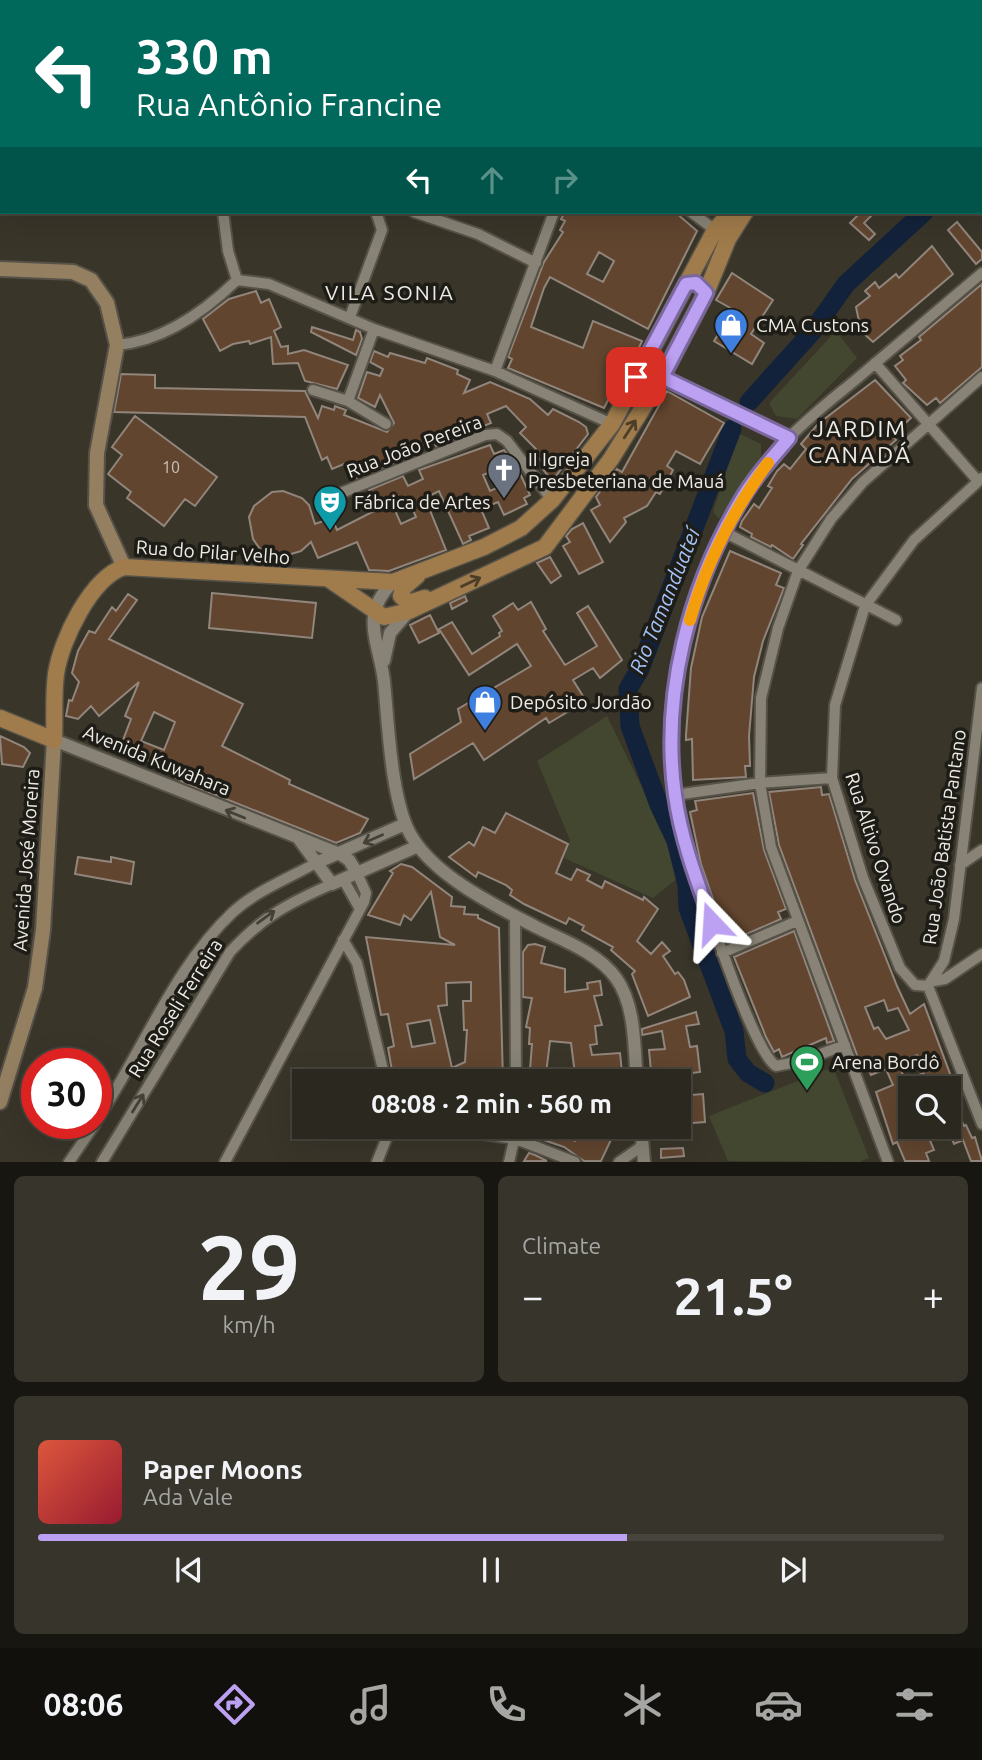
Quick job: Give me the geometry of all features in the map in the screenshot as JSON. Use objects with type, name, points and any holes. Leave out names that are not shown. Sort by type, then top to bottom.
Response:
[{"type":"main road","points":[[393,582],[484,547],[520,528],[552,500],[612,424],[715,230],[729,214]]},
{"type":"main road","points":[[330,580],[373,611],[390,617],[409,611],[545,547],[611,459],[662,377],[706,293],[728,239],[744,214]]},
{"type":"main road","points":[[0,269],[59,271],[91,280],[107,303],[117,345],[102,416],[96,482],[100,518],[124,567]]},
{"type":"main road","points":[[686,284],[699,284],[706,293]]},
{"type":"main road","name":"Rua do Pilar Velho","points":[[54,740],[56,673],[69,635],[91,593],[106,575],[124,567],[393,582]]},
{"type":"main road","points":[[424,569],[403,588],[401,596],[410,603],[426,598],[433,600]]},
{"type":"main road","name":"Avenida Kuwahara","points":[[0,718],[54,740]]},
{"type":"main road","name":"Avenida José Moreira","points":[[0,1102],[35,988],[43,930],[54,740]]},
{"type":"street","points":[[223,214],[228,251],[237,280]]},
{"type":"street","points":[[350,317],[382,230],[380,214]]},
{"type":"street","points":[[420,214],[478,234],[536,263]]},
{"type":"street","points":[[495,371],[553,214]]},
{"type":"street","points":[[694,214],[715,230]]},
{"type":"street","points":[[845,1045],[784,1066],[771,1063],[757,1039],[722,953],[680,827],[675,795],[674,700],[681,652],[703,576],[724,532],[741,500],[789,438],[982,273]]},
{"type":"street","points":[[117,345],[160,337],[237,280],[269,284],[374,329],[495,371],[612,424]]},
{"type":"street","points":[[348,401],[374,329]]},
{"type":"street","points":[[875,363],[980,479]]},
{"type":"street","points":[[662,377],[789,438]]},
{"type":"street","points":[[883,1160],[845,1045],[771,847],[760,783],[761,698],[778,628],[798,571],[831,520],[863,482],[982,377]]},
{"type":"street","points":[[313,390],[348,401],[386,424]]},
{"type":"street","name":"Rua João Pereira","points":[[341,493],[485,435],[497,434],[507,442],[552,500]]},
{"type":"street","name":"Rua Altivo Ovando","points":[[931,983],[915,985],[900,968],[863,878],[832,778],[835,705],[865,606],[914,540],[980,479]]},
{"type":"street","points":[[724,532],[896,620]]},
{"type":"street","points":[[393,582],[383,592],[373,611],[373,625],[405,824],[418,846],[458,881],[514,915],[601,961],[617,980],[631,1019],[636,1069]]},
{"type":"street","points":[[383,676],[390,633],[409,611]]},
{"type":"street","name":"Rua João Batista Pantano","points":[[931,983],[948,949],[982,688]]},
{"type":"street","name":"Avenida Kuwahara","points":[[54,740],[340,854],[349,860],[357,873]]},
{"type":"street","points":[[675,795],[760,783],[832,778]]},
{"type":"street","name":"Rua Roseli Ferreira","points":[[112,1095],[181,979],[216,930],[247,902],[316,863],[405,824]]},
{"type":"street","points":[[299,839],[316,863],[337,881],[360,909]]},
{"type":"street","name":"Rua Roseli Ferreira","points":[[103,1161],[230,952],[258,922],[278,909],[418,846]]},
{"type":"street","points":[[960,865],[982,850]]},
{"type":"street","points":[[225,1161],[360,909],[366,893],[357,873]]},
{"type":"street","points":[[514,915],[516,1069]]},
{"type":"street","points":[[722,953],[797,921]]},
{"type":"street","points":[[343,940],[357,963],[383,1069]]},
{"type":"street","points":[[982,954],[945,979],[931,983],[982,1124]]},
{"type":"street","points":[[114,1161],[116,1138]]},
{"type":"street","name":"Rua Roseli Ferreira","points":[[69,1161],[84,1139]]},
{"type":"street","points":[[377,1161],[386,1139]]},
{"type":"street","points":[[509,1161],[516,1139],[575,1161]]},
{"type":"street","points":[[642,1139],[644,1161]]},
{"type":"street","points":[[620,1161],[642,1146]]},
{"type":"green space","points":[[836,331],[857,358],[797,419],[776,416],[769,403]]},
{"type":"green space","points":[[738,433],[761,444],[761,456],[719,519],[713,512]]},
{"type":"green space","points":[[607,716],[684,873],[653,898],[564,858],[570,840],[537,761]]},
{"type":"green space","points":[[198,968],[210,977],[145,1083],[132,1076]]},
{"type":"green space","name":"Arena Bordô","points":[[833,1067],[869,1158],[860,1162],[728,1161],[709,1116]]},
{"type":"building","points":[[564,214],[677,214],[697,231],[648,329],[550,277],[544,288],[531,327],[583,348],[593,321],[642,341],[631,366],[626,373],[623,372],[604,408],[508,368],[512,359],[508,357],[544,262],[563,232],[560,230],[565,221],[561,219]],"holes":[[[599,252],[614,261],[603,282],[587,274]]]},
{"type":"building","points":[[859,214],[873,214],[864,223],[875,234],[869,240],[850,223]]},
{"type":"building","points":[[957,222],[982,252],[982,259],[976,264],[948,230]]},
{"type":"building","points":[[932,246],[953,274],[873,342],[861,331],[856,307],[870,296],[865,291],[875,282],[879,288],[896,274],[899,278]]},
{"type":"building","points":[[732,273],[773,300],[751,334],[764,343],[752,364],[714,341],[734,310],[716,300]]},
{"type":"building","points":[[982,284],[982,367],[940,403],[936,398],[927,405],[903,383],[906,380],[895,366],[903,360],[900,356],[921,340],[919,337]]},
{"type":"building","points":[[256,291],[261,303],[269,299],[281,327],[274,331],[281,347],[288,346],[288,354],[304,350],[348,365],[337,389],[305,381],[298,363],[273,364],[271,337],[250,344],[249,341],[233,344],[220,351],[203,319],[229,299]]},
{"type":"building","points":[[312,327],[353,340],[356,330],[360,332],[362,339],[356,355],[311,332]]},
{"type":"building","points":[[374,351],[388,357],[390,353],[425,363],[427,358],[458,370],[457,374],[470,380],[464,393],[490,382],[530,399],[548,415],[553,409],[579,422],[586,427],[588,434],[552,481],[542,468],[545,465],[533,452],[536,449],[520,433],[526,427],[506,406],[487,414],[491,423],[436,446],[434,441],[418,447],[421,452],[351,480],[344,464],[332,469],[327,457],[322,460],[305,417],[114,412],[121,374],[155,375],[155,388],[305,391],[318,418],[322,406],[334,410],[335,406],[346,410],[344,415],[387,432],[394,423],[380,395],[375,407],[358,398],[367,372],[380,376],[383,369],[370,362]]},
{"type":"building","points":[[875,380],[911,418],[892,435],[896,440],[852,479],[801,544],[803,545],[793,559],[772,545],[771,547],[751,537],[752,534],[740,527],[742,521],[754,504],[759,508],[772,488],[768,486],[777,471],[784,464],[790,469],[806,449],[801,444],[818,424]]},
{"type":"building","points":[[667,391],[724,423],[700,464],[676,451],[667,466],[673,470],[660,494],[656,492],[647,506],[624,518],[626,522],[610,542],[591,510],[600,505],[596,497],[617,469],[622,472]]},
{"type":"building","points":[[135,416],[217,477],[195,506],[185,499],[164,526],[127,498],[131,492],[108,474],[122,455],[112,447]]},
{"type":"building","points":[[490,445],[494,454],[504,450],[518,469],[530,495],[524,498],[527,504],[504,515],[498,502],[481,509],[489,528],[469,536],[471,540],[463,544],[439,491],[425,498],[446,550],[389,571],[369,570],[357,542],[318,558],[311,542],[301,551],[281,557],[260,549],[253,539],[249,517],[254,506],[272,492],[283,491],[302,498],[309,505],[315,524],[332,518],[337,530],[378,509],[369,490],[403,476],[408,486],[423,479],[419,470]],"holes":[[[499,468],[506,484],[490,491],[483,475]],[[409,501],[416,517],[401,524],[394,508]]]},
{"type":"building","points":[[583,523],[603,562],[579,574],[563,546],[570,542],[566,536],[572,529]]},
{"type":"building","points":[[730,551],[781,573],[776,585],[784,588],[763,641],[754,677],[749,736],[750,766],[745,766],[746,777],[693,780],[692,739],[686,740],[691,668],[702,617]]},
{"type":"building","points":[[550,557],[561,576],[551,583],[537,563]]},
{"type":"building","points":[[212,593],[316,603],[312,638],[209,628]]},
{"type":"building","points":[[128,594],[137,600],[109,639],[243,704],[222,746],[290,780],[289,784],[368,819],[360,833],[336,843],[181,781],[176,778],[178,774],[120,748],[131,719],[125,716],[139,682],[99,716],[91,706],[78,719],[66,716],[69,700],[72,701],[79,682],[72,673],[78,651],[89,631],[95,633],[112,607],[116,611]],"holes":[[[154,712],[175,722],[164,750],[141,741]]]},
{"type":"building","points":[[465,596],[467,601],[452,609],[450,603]]},
{"type":"building","points":[[531,602],[546,629],[543,631],[565,665],[597,646],[577,613],[588,606],[622,660],[600,678],[593,668],[573,680],[586,701],[549,723],[546,718],[484,760],[473,743],[414,779],[410,754],[461,722],[458,709],[531,666],[517,644],[469,675],[439,629],[452,622],[472,654],[500,636],[502,631],[493,616],[513,603],[518,610]]},
{"type":"building","points":[[430,615],[439,633],[419,643],[410,625]]},
{"type":"building","points":[[0,736],[24,747],[30,753],[23,767],[2,764]]},
{"type":"building","points":[[821,787],[822,795],[829,794],[855,880],[897,986],[910,1014],[924,1004],[951,1076],[916,1076],[924,1073],[917,1055],[898,1063],[903,1076],[898,1076],[898,1139],[929,1139],[934,1150],[926,1153],[929,1161],[905,1161],[897,1142],[893,1144],[876,1092],[893,1085],[886,1069],[871,1075],[865,1061],[860,1063],[779,845],[769,792]],"holes":[[[884,1000],[888,1011],[898,1008],[909,1030],[886,1039],[878,1027],[874,1029],[865,1007]]]},
{"type":"building","points":[[753,793],[764,850],[786,909],[778,912],[781,919],[728,942],[701,864],[690,812],[697,810],[695,801]]},
{"type":"building","points":[[506,813],[568,844],[556,873],[571,880],[577,869],[590,875],[587,880],[602,888],[605,881],[643,900],[644,897],[658,909],[637,941],[651,954],[662,942],[670,951],[663,956],[675,974],[678,972],[684,980],[690,997],[648,1016],[632,974],[635,971],[611,950],[613,947],[582,930],[584,926],[569,918],[566,924],[524,904],[510,895],[512,890],[506,885],[478,872],[476,877],[449,857],[469,842],[474,846],[483,827],[495,833]]},
{"type":"building","points":[[78,857],[111,862],[111,857],[134,862],[131,884],[75,874]]},
{"type":"building","points":[[401,864],[412,867],[452,897],[451,906],[465,907],[464,914],[478,915],[478,918],[499,928],[503,1069],[392,1069],[388,1048],[394,1046],[388,1014],[381,1015],[366,937],[455,945],[440,937],[431,892],[411,920],[404,915],[400,925],[368,915],[393,873],[390,871]],"holes":[[[471,982],[471,1001],[463,1001],[464,1030],[467,1030],[465,1062],[452,1068],[438,1006],[447,1005],[446,983]],[[430,1020],[435,1043],[412,1047],[407,1024]]]},
{"type":"building","points":[[794,931],[834,1041],[827,1043],[826,1038],[782,1057],[779,1049],[774,1052],[766,1037],[734,957]]},
{"type":"building","points":[[528,945],[545,947],[541,963],[565,969],[565,992],[588,989],[587,983],[600,981],[602,995],[594,996],[602,1025],[595,1026],[597,1044],[590,1045],[592,1055],[620,1053],[622,1069],[574,1069],[571,1043],[550,1041],[547,1069],[530,1069],[532,1044],[529,1044],[530,1028],[526,1027],[532,998],[523,997],[523,952]]},
{"type":"building","points":[[696,1012],[699,1024],[686,1026],[690,1047],[697,1046],[700,1072],[691,1073],[691,1069],[651,1069],[649,1050],[665,1049],[662,1031],[642,1035],[642,1029]]},
{"type":"building","points":[[703,1094],[705,1122],[691,1123],[691,1095]]},
{"type":"building","points":[[961,1119],[972,1138],[975,1137],[982,1161],[971,1161],[963,1140],[954,1144],[952,1139],[961,1139]]},
{"type":"building","points":[[541,1139],[611,1139],[601,1161],[584,1161],[564,1147]]},
{"type":"building","points":[[683,1148],[684,1156],[661,1158],[661,1149]]},
{"type":"building","points":[[529,1153],[535,1155],[547,1161],[524,1161]]},
{"type":"waterway","name":"Rio Tamanduateí","points":[[749,402],[812,332],[846,284],[922,214]]},
{"type":"waterway","name":"Rio Tamanduateí","points":[[732,429],[640,669],[628,689],[630,726],[659,805],[676,841],[687,885],[688,908],[734,1031],[737,1059],[748,1073],[765,1083]]},
{"type":"slow traffic","points":[[690,620],[713,553],[741,500],[768,463]]},
{"type":"place","name":"CMA Custons","points":[[731,355]]},
{"type":"place","name":"II Igreja Presbeteriana de Mauá","points":[[504,500]]},
{"type":"place","name":"Fábrica de Artes","points":[[330,532]]},
{"type":"place","name":"Depósito Jordão","points":[[485,732]]},
{"type":"place","name":"Arena Bordô","points":[[807,1092]]},
{"type":"district","name":"VILA SONIA","points":[[390,293]]},
{"type":"district","name":"JARDIM CANADÁ","points":[[860,442]]},
{"type":"route","points":[[636,377],[686,284],[696,283],[702,286],[706,293],[662,377],[789,438],[741,500],[713,553],[703,576],[677,674],[673,736],[675,795],[680,827],[712,923]]}]
